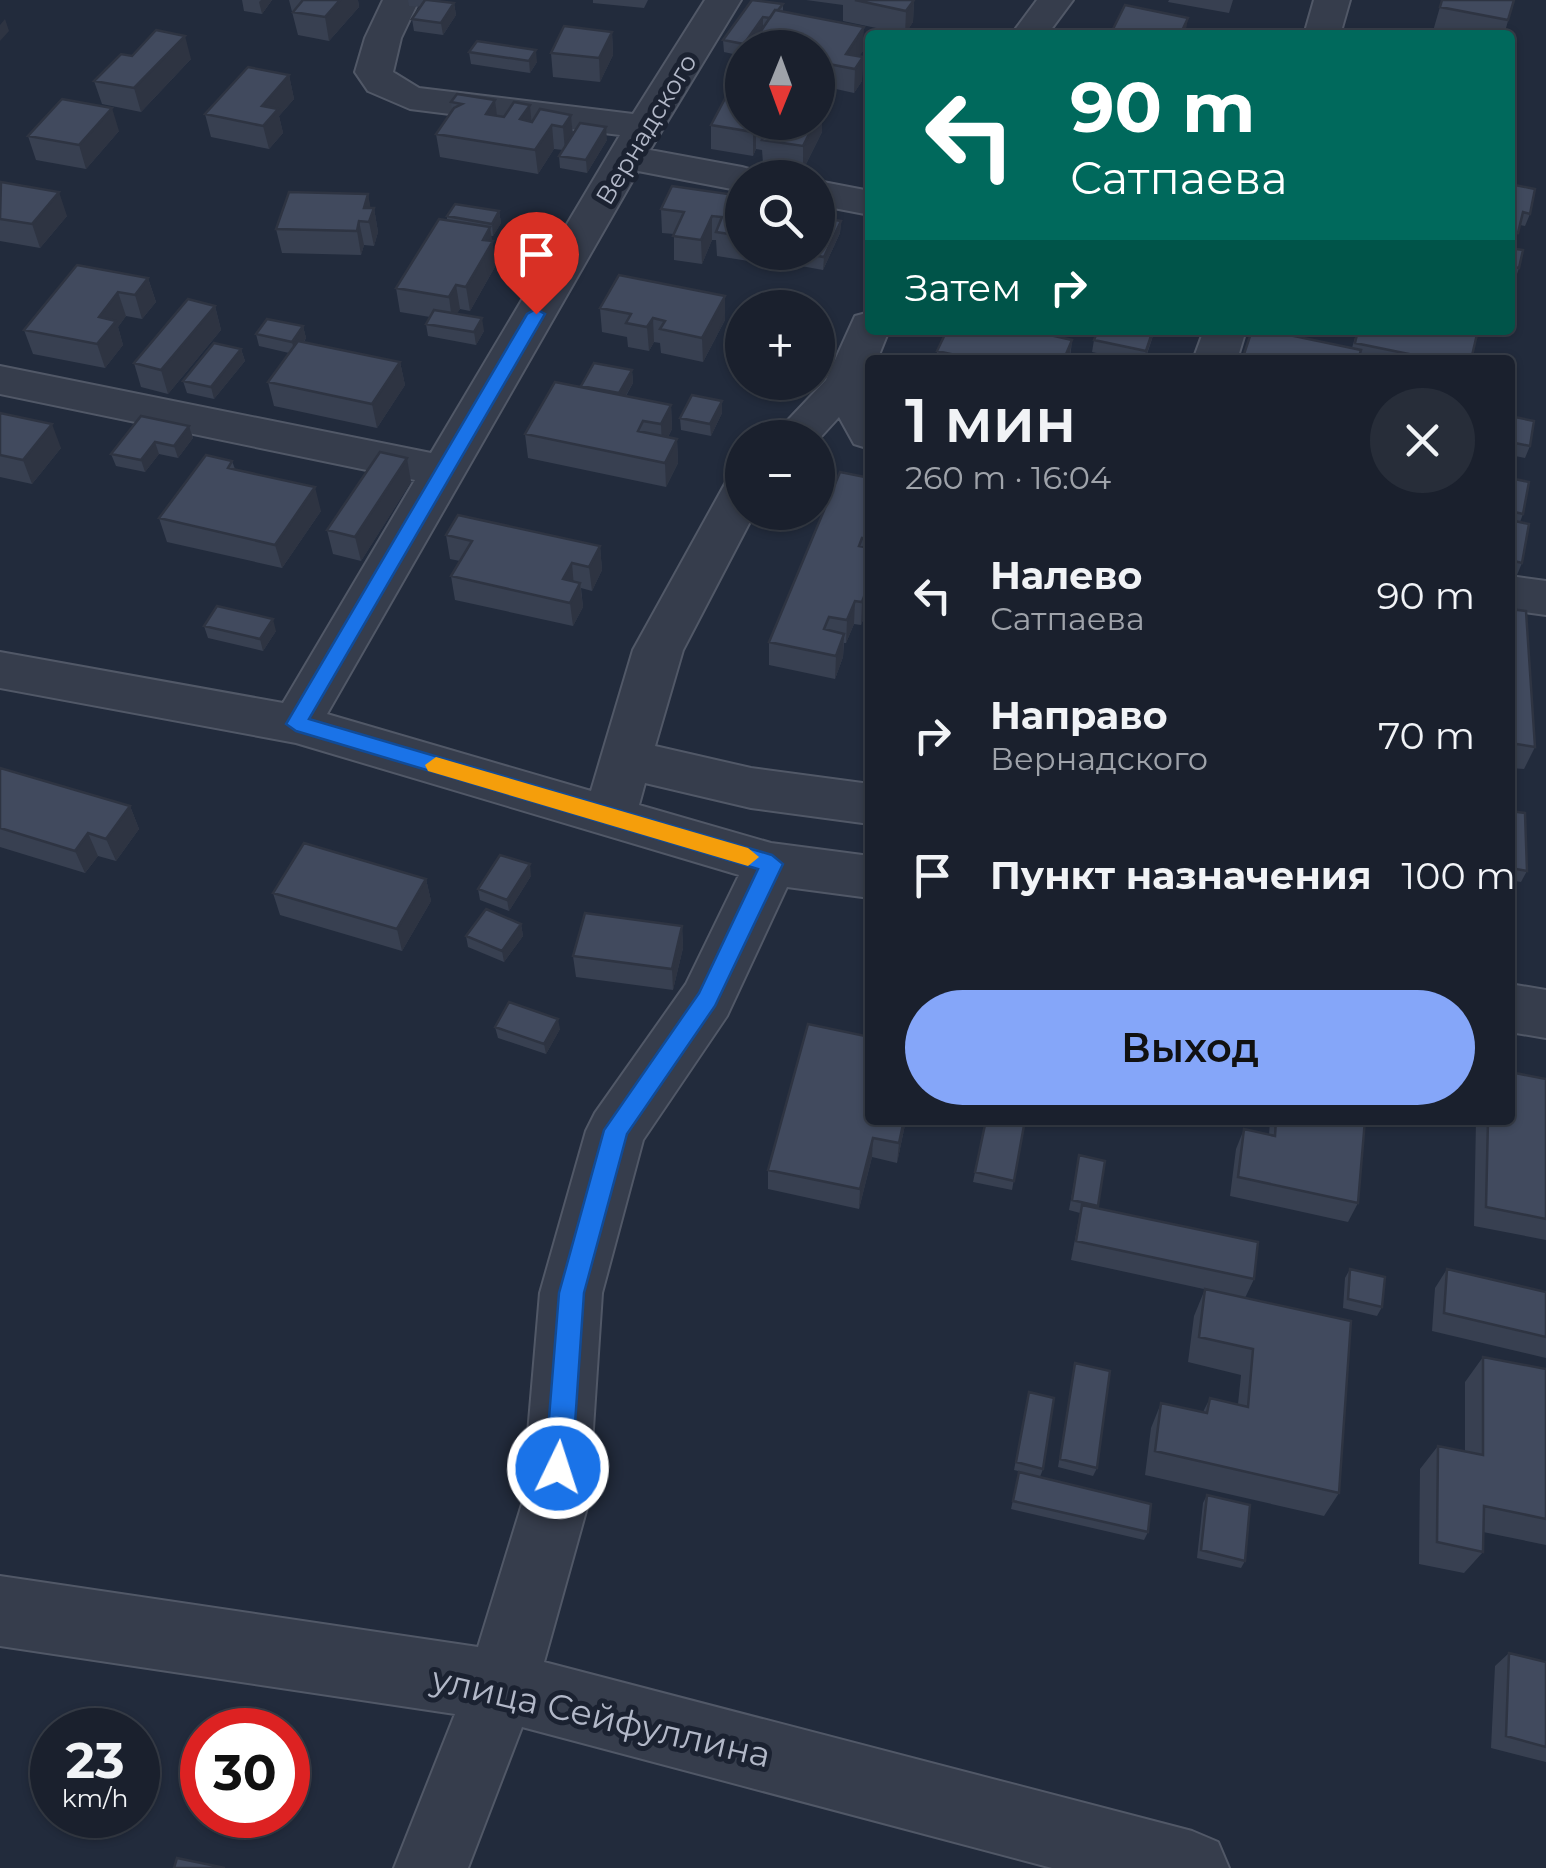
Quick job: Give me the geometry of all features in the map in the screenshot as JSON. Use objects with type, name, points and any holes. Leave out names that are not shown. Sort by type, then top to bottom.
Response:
[{"type":"street","points":[[401,0],[383,38],[374,72],[381,84],[410,98],[636,142],[725,173]]},
{"type":"street","name":"Вернадского","points":[[296,724],[723,0]]},
{"type":"street","points":[[1034,30],[1055,0]]},
{"type":"street","points":[[1323,30],[1332,0]]},
{"type":"street","points":[[835,196],[865,201]]},
{"type":"street","points":[[817,420],[845,386],[866,335]]},
{"type":"street","points":[[0,380],[444,471]]},
{"type":"street","points":[[845,386],[865,424]]},
{"type":"street","points":[[835,443],[865,447]]},
{"type":"street","points":[[609,818],[658,650],[725,525]]},
{"type":"street","points":[[1515,594],[1546,598]]},
{"type":"street","points":[[0,670],[296,724],[772,864],[865,858]]},
{"type":"street","points":[[626,759],[751,788],[865,803]]},
{"type":"street","points":[[431,1868],[502,1686],[556,1504],[572,1293],[616,1130],[707,999],[772,864]]},
{"type":"street","points":[[1515,1009],[1546,1014]]},
{"type":"street","name":"улица Сейфуллина","points":[[0,1611],[502,1686],[1192,1868]]},
{"type":"building","points":[[303,0],[340,0],[325,17],[293,12]]},
{"type":"building","points":[[425,0],[454,3],[441,23],[412,19]]},
{"type":"building","points":[[752,0],[783,4],[770,18],[763,17],[754,30],[730,30]]},
{"type":"building","points":[[855,0],[914,0],[906,11]]},
{"type":"building","points":[[1442,0],[1514,0],[1508,20],[1440,7]]},
{"type":"building","points":[[1125,5],[1188,18],[1182,30],[1112,30]]},
{"type":"building","points":[[775,10],[864,27],[846,54],[863,57],[855,69],[835,65],[835,30],[762,30]]},
{"type":"building","points":[[564,26],[612,32],[599,58],[551,53]]},
{"type":"building","points":[[156,30],[185,36],[134,88],[94,81],[121,54],[132,56]]},
{"type":"building","points":[[477,41],[536,50],[529,61],[469,52]]},
{"type":"building","points":[[248,67],[289,75],[262,106],[278,109],[263,126],[205,114]]},
{"type":"building","points":[[457,94],[495,100],[486,114],[504,117],[514,102],[530,105],[520,119],[532,122],[540,109],[571,115],[563,127],[552,125],[535,150],[436,134],[454,108],[462,104],[451,102]]},
{"type":"building","points":[[62,99],[112,108],[79,145],[28,136]]},
{"type":"building","points":[[725,99],[725,127],[711,125]]},
{"type":"building","points":[[580,123],[606,127],[586,160],[559,156]]},
{"type":"building","points":[[762,140],[806,140],[803,146]]},
{"type":"building","points":[[1,182],[59,192],[32,224],[0,219]]},
{"type":"building","points":[[1515,185],[1535,189],[1530,214],[1523,212],[1518,233]]},
{"type":"building","points":[[672,186],[725,194],[725,233],[716,232],[722,217],[712,216],[701,240],[673,236],[684,212],[661,209]]},
{"type":"building","points":[[289,192],[368,194],[364,208],[374,208],[369,222],[359,221],[357,231],[276,229]]},
{"type":"building","points":[[455,204],[499,211],[492,224],[447,216]]},
{"type":"building","points":[[439,219],[490,227],[483,240],[493,241],[466,287],[456,285],[449,297],[396,288]]},
{"type":"building","points":[[1515,249],[1523,250],[1519,268],[1515,267]]},
{"type":"building","points":[[77,265],[148,278],[135,295],[118,292],[99,317],[116,321],[97,344],[24,330]]},
{"type":"building","points":[[619,275],[725,296],[702,338],[660,329],[665,321],[653,318],[647,327],[626,323],[631,314],[600,308]]},
{"type":"building","points":[[188,299],[215,306],[161,370],[134,363]]},
{"type":"building","points":[[434,310],[482,318],[474,332],[426,324]]},
{"type":"building","points":[[267,319],[303,326],[292,342],[256,334]]},
{"type":"building","points":[[945,335],[1050,335],[1072,340],[1066,355],[955,355],[937,351]]},
{"type":"building","points":[[1096,335],[1151,335],[1146,351],[1094,340]]},
{"type":"building","points":[[1250,335],[1289,335],[1361,350],[1360,355],[1244,355]]},
{"type":"building","points":[[1357,335],[1477,335],[1472,355],[1414,355],[1355,343]]},
{"type":"building","points":[[298,341],[400,362],[372,404],[268,382]]},
{"type":"building","points":[[214,343],[241,349],[211,387],[183,381]]},
{"type":"building","points":[[594,363],[632,370],[619,393],[581,386]]},
{"type":"building","points":[[555,382],[671,405],[661,424],[643,421],[638,431],[677,439],[665,463],[525,434]]},
{"type":"building","points":[[692,395],[722,401],[710,424],[680,418]]},
{"type":"building","points":[[0,413],[52,424],[23,460],[0,455]]},
{"type":"building","points":[[141,416],[189,426],[174,446],[155,442],[141,460],[111,454]]},
{"type":"building","points":[[1515,417],[1534,421],[1530,446],[1515,443]]},
{"type":"building","points":[[380,452],[407,458],[355,537],[327,530]]},
{"type":"building","points":[[206,455],[232,461],[228,468],[315,487],[275,545],[159,518]]},
{"type":"building","points":[[840,472],[865,477],[865,539],[859,546],[865,547],[865,594],[862,602],[855,601],[847,620],[829,617],[824,629],[844,634],[836,656],[769,642],[816,530],[835,530],[835,484]]},
{"type":"building","points":[[1515,479],[1529,482],[1523,514],[1515,512]]},
{"type":"building","points":[[458,515],[600,546],[589,567],[572,563],[563,579],[580,583],[570,603],[451,576],[472,541],[446,535]]},
{"type":"building","points":[[1515,521],[1529,524],[1522,563],[1515,561]]},
{"type":"building","points":[[217,606],[273,619],[260,639],[204,626]]},
{"type":"building","points":[[1515,610],[1526,611],[1535,747],[1515,744]]},
{"type":"building","points":[[0,768],[130,806],[106,839],[88,833],[75,851],[0,828]]},
{"type":"building","points":[[1515,812],[1525,813],[1527,871],[1515,869]]},
{"type":"building","points":[[304,843],[426,879],[397,929],[273,893]]},
{"type":"building","points":[[500,855],[530,864],[507,900],[478,889]]},
{"type":"building","points":[[486,909],[521,924],[502,951],[466,936]]},
{"type":"building","points":[[585,913],[682,926],[672,969],[573,956]]},
{"type":"building","points":[[509,1002],[558,1019],[544,1044],[495,1027]]},
{"type":"building","points":[[808,1024],[865,1036],[865,1125],[903,1125],[899,1143],[873,1138],[860,1189],[768,1170]]},
{"type":"building","points":[[1515,1073],[1546,1079],[1546,1219],[1486,1207],[1488,1125],[1515,1125]]},
{"type":"building","points":[[985,1125],[1024,1125],[1014,1181],[975,1172]]},
{"type":"building","points":[[1276,1125],[1365,1125],[1358,1203],[1238,1177],[1244,1129],[1275,1136]]},
{"type":"building","points":[[1079,1155],[1105,1161],[1098,1206],[1072,1200]]},
{"type":"building","points":[[1082,1205],[1258,1242],[1254,1279],[1076,1241]]},
{"type":"building","points":[[1350,1269],[1385,1277],[1382,1307],[1348,1299]]},
{"type":"building","points":[[1447,1269],[1546,1292],[1546,1337],[1444,1313]]},
{"type":"building","points":[[1205,1289],[1351,1321],[1339,1493],[1155,1451],[1161,1403],[1207,1413],[1210,1398],[1248,1407],[1253,1349],[1199,1337]]},
{"type":"building","points":[[1483,1357],[1546,1369],[1546,1519],[1484,1506],[1483,1552],[1437,1542],[1438,1446],[1483,1455]]},
{"type":"building","points":[[1075,1363],[1110,1371],[1097,1468],[1060,1459]]},
{"type":"building","points":[[1029,1392],[1054,1398],[1043,1469],[1016,1462]]},
{"type":"building","points":[[1019,1472],[1151,1504],[1148,1532],[1013,1501]]},
{"type":"building","points":[[1207,1495],[1250,1505],[1245,1561],[1201,1550]]},
{"type":"building","points":[[1509,1653],[1546,1662],[1546,1747],[1506,1736]]},
{"type":"building","points":[[177,1858],[225,1868],[174,1868]]},
{"type":"slow traffic","points":[[436,765],[748,857]]},
{"type":"route","points":[[536,314],[296,724],[772,864],[707,999],[616,1130],[572,1293],[558,1468]]}]
